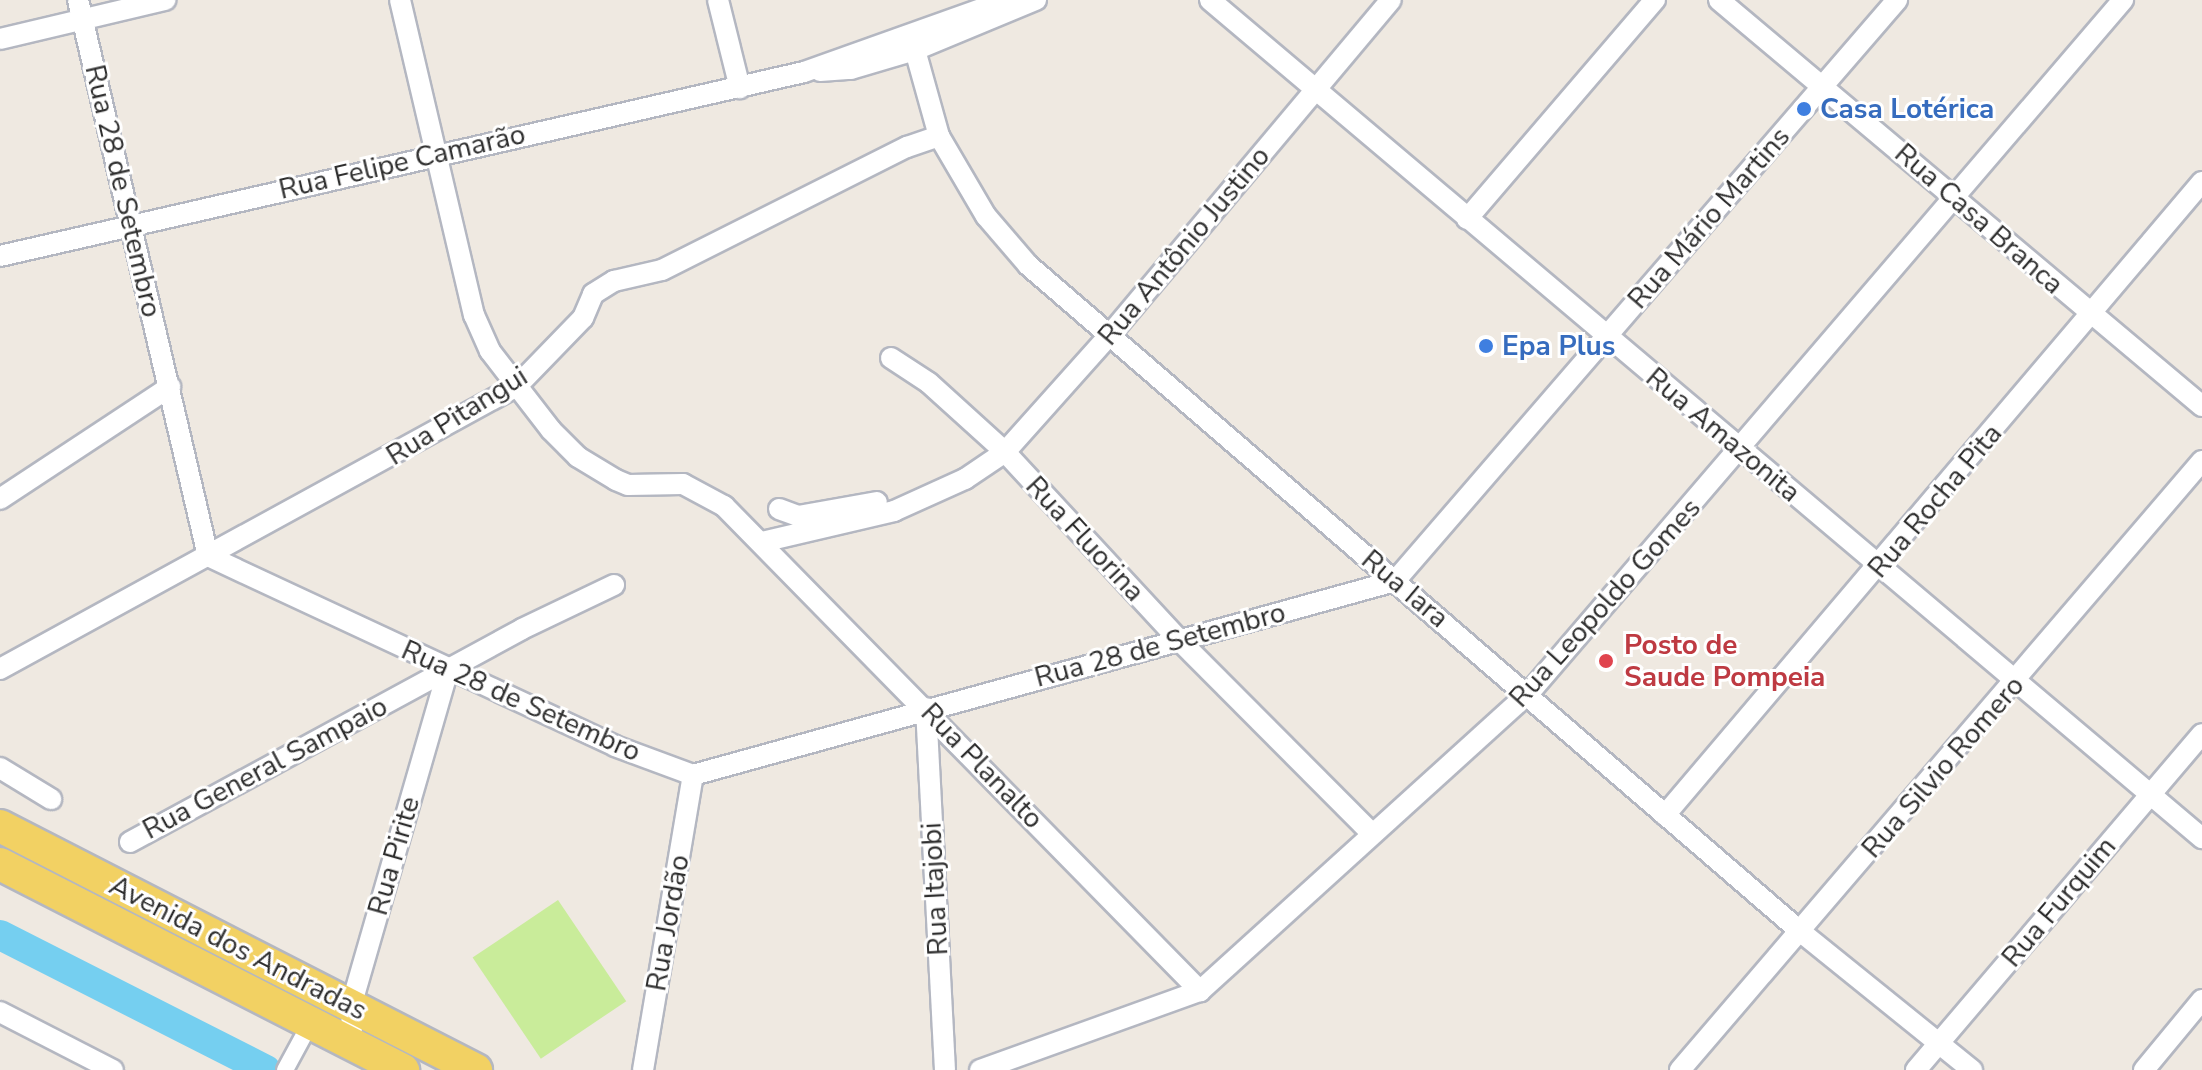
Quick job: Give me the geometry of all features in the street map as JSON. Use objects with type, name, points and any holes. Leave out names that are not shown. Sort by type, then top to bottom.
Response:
[{"type":"main road","name":"Avenida dos Andradas","points":[[0,826],[476,1070]]},
{"type":"main road","name":"Avenida dos Andradas","points":[[0,864],[307,1028],[352,1045],[403,1070]]},
{"type":"street","points":[[0,39],[80,10],[165,0]]},
{"type":"street","points":[[400,0],[439,152],[474,315],[490,351],[551,430],[597,469],[628,485],[667,481],[696,489],[762,542]]},
{"type":"street","points":[[718,0],[740,88]]},
{"type":"street","name":"Rua Felipe Camarão","points":[[0,256],[439,152],[804,72],[1006,0]]},
{"type":"street","name":"Rua Felipe Camarão","points":[[804,72],[851,69],[915,50],[1036,0]]},
{"type":"street","name":"Rua Amazonita","points":[[1210,0],[2202,838]]},
{"type":"street","name":"Rua Antônio Justino","points":[[762,542],[894,511],[965,479],[1005,452],[1108,337],[1391,0]]},
{"type":"street","points":[[1467,219],[1655,0]]},
{"type":"street","name":"Rua Casa Branca","points":[[1719,0],[2202,406]]},
{"type":"street","name":"Rua Mário Martins","points":[[1395,581],[1897,0]]},
{"type":"street","name":"Rua Leopoldo Gomes","points":[[980,1070],[1200,991],[1529,693],[1741,451],[2123,0]]},
{"type":"street","name":"Rua 28 de Setembro","points":[[80,10],[208,556],[448,669],[693,775],[926,708],[1395,581]]},
{"type":"street","name":"Rua Iara","points":[[915,50],[939,136],[986,216],[1028,265],[1108,337],[1529,693],[1801,932],[1972,1070]]},
{"type":"street","name":"Rua Pitangui","points":[[0,669],[517,386],[583,318],[593,294],[614,281],[662,270],[907,147],[939,136]]},
{"type":"street","name":"Rua Rocha Pita","points":[[1665,815],[1880,567],[2202,182]]},
{"type":"street","name":"Rua Fluorina","points":[[891,358],[929,383],[1005,452],[1178,639],[1372,834]]},
{"type":"street","points":[[0,499],[170,387]]},
{"type":"street","name":"Rua Silvio Romero","points":[[1680,1070],[2016,682],[2202,461]]},
{"type":"street","name":"Rua Antônio Justino","points":[[779,509],[798,516],[839,511],[965,479]]},
{"type":"street","name":"Rua Planalto","points":[[762,542],[1200,991]]},
{"type":"street","name":"Rua General Sampaio","points":[[130,842],[448,669],[614,585]]},
{"type":"street","name":"Rua Pirite","points":[[352,1045],[351,1006],[448,669]]},
{"type":"street","name":"Rua Itajobi","points":[[926,708],[945,1070]]},
{"type":"street","name":"Rua Furquim","points":[[1916,1070],[2202,734]]},
{"type":"street","points":[[0,768],[51,799]]},
{"type":"street","name":"Rua Jordão","points":[[643,1070],[693,775]]},
{"type":"street","points":[[2144,1070],[2202,1000]]},
{"type":"street","points":[[0,1012],[113,1070]]},
{"type":"street","points":[[285,1070],[307,1028]]},
{"type":"green space","points":[[558,900],[626,1001],[541,1059],[473,958]]},
{"type":"waterway","points":[[0,935],[266,1070]]},
{"type":"place","name":"Casa Lotérica","points":[[1804,109]]},
{"type":"place","name":"Epa Plus","points":[[1486,346]]},
{"type":"place","name":"Posto de Saude Pompeia","points":[[1606,661]]}]
